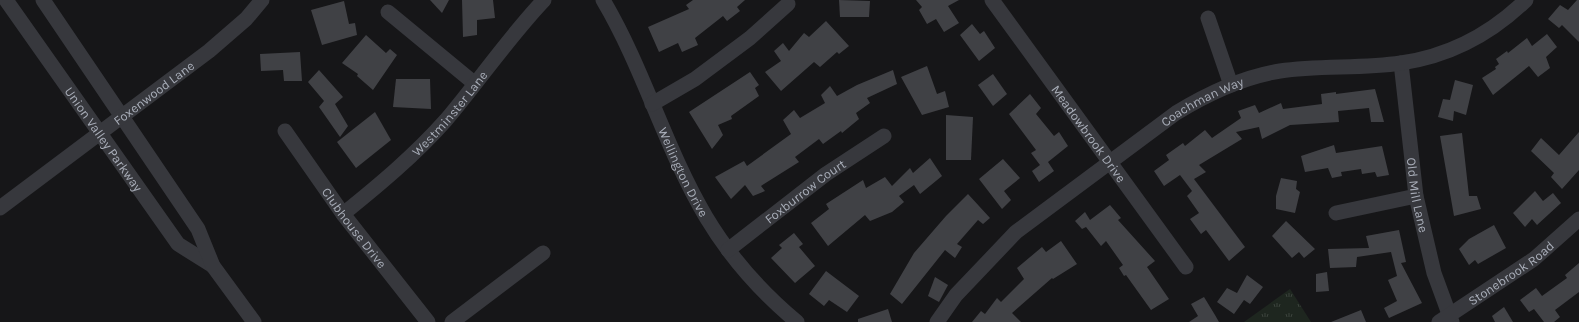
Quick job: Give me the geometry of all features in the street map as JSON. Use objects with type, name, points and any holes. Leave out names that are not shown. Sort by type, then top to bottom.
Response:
[{"type":"street","name":"Union Valley Parkway","points":[[6,0],[99,135],[178,244],[213,266]]},
{"type":"street","name":"Union Valley Parkway","points":[[43,0],[198,229],[213,266],[254,322]]},
{"type":"street","name":"Foxenwood Lane","points":[[0,208],[209,51],[246,19],[262,0]]},
{"type":"street","name":"Westminster Lane","points":[[343,214],[377,187],[411,156],[446,120],[474,83],[544,0]]},
{"type":"street","name":"Wellington Drive","points":[[603,0],[630,53],[686,179],[706,217],[728,250],[760,288],[797,322]]},
{"type":"street","name":"Meadowbrook Drive","points":[[992,0],[1186,268]]},
{"type":"street","name":"Coachman Way","points":[[937,322],[956,295],[1016,232],[1176,113],[1203,96],[1231,85],[1279,72],[1401,63],[1444,53],[1473,40],[1506,20],[1526,0]]},
{"type":"street","points":[[652,104],[696,79],[714,66],[750,38],[788,4]]},
{"type":"street","points":[[388,12],[474,83]]},
{"type":"street","points":[[1208,18],[1231,85]]},
{"type":"street","name":"Old Mill Lane","points":[[1401,63],[1416,196],[1434,273],[1447,320]]},
{"type":"street","name":"Clubhouse Drive","points":[[285,131],[343,214],[428,322]]},
{"type":"street","name":"Foxburrow Court","points":[[728,250],[826,174],[884,136]]},
{"type":"street","points":[[1336,213],[1416,196]]},
{"type":"street","name":"Stonebrook Road","points":[[1447,320],[1534,259],[1579,219]]},
{"type":"street","points":[[452,322],[542,253]]},
{"type":"green space","points":[[1290,289],[1311,322],[1244,322]]},
{"type":"building","points":[[430,0],[449,0],[442,13]]},
{"type":"building","points":[[462,0],[493,0],[495,18],[477,20],[477,35],[463,37]]},
{"type":"building","points":[[693,0],[745,0],[737,7],[740,11],[727,21],[723,16],[695,38],[698,45],[682,52],[678,43],[659,52],[648,27],[689,9],[686,5]]},
{"type":"building","points":[[839,0],[870,1],[869,17],[840,17]]},
{"type":"building","points":[[916,0],[959,0],[948,6],[959,23],[944,32],[936,19],[927,24],[919,10],[922,7]]},
{"type":"building","points":[[1577,0],[1579,0],[1579,42],[1562,25],[1559,28],[1548,19],[1560,5],[1568,10]]},
{"type":"building","points":[[344,1],[349,24],[355,23],[357,35],[322,45],[311,10]]},
{"type":"building","points":[[826,21],[849,46],[839,54],[837,52],[820,67],[814,62],[781,91],[765,72],[781,61],[774,51],[783,43],[789,51],[804,33],[809,37]]},
{"type":"building","points":[[972,24],[980,34],[984,31],[995,48],[979,61],[960,35]]},
{"type":"building","points":[[1547,34],[1557,47],[1546,57],[1550,68],[1538,77],[1529,66],[1493,95],[1482,78],[1496,69],[1495,67],[1499,64],[1496,59],[1507,51],[1508,53],[1527,38],[1532,46]]},
{"type":"building","points":[[366,35],[386,53],[390,49],[397,55],[373,90],[357,76],[358,74],[342,63]]},
{"type":"building","points":[[300,52],[302,81],[284,81],[283,70],[261,71],[260,54]]},
{"type":"building","points":[[927,66],[937,94],[945,91],[949,107],[922,115],[901,77]]},
{"type":"building","points":[[319,70],[343,97],[335,104],[348,126],[340,137],[319,107],[324,101],[308,82]]},
{"type":"building","points":[[893,70],[897,84],[867,98],[870,103],[856,113],[859,119],[842,133],[841,131],[823,144],[819,139],[795,157],[799,162],[761,186],[765,191],[753,196],[745,185],[731,199],[715,177],[744,161],[747,166],[791,134],[783,120],[794,110],[800,118],[825,103],[821,95],[830,86],[837,96],[857,85]]},
{"type":"building","points":[[750,72],[759,85],[755,88],[759,96],[731,116],[732,119],[718,125],[723,135],[712,149],[689,112]]},
{"type":"building","points":[[993,74],[1007,94],[993,106],[978,85]]},
{"type":"building","points":[[396,79],[430,79],[431,109],[393,107]]},
{"type":"building","points":[[1455,80],[1473,85],[1466,115],[1454,111],[1453,121],[1438,117],[1443,99],[1450,100]]},
{"type":"building","points":[[1375,89],[1384,122],[1371,122],[1369,108],[1338,111],[1339,122],[1290,125],[1262,139],[1259,127],[1236,132],[1242,139],[1199,165],[1206,172],[1194,179],[1245,247],[1229,261],[1206,230],[1201,234],[1190,219],[1199,213],[1187,196],[1192,191],[1180,175],[1164,186],[1154,171],[1169,160],[1166,155],[1183,143],[1185,146],[1205,130],[1212,138],[1241,118],[1238,111],[1255,105],[1259,113],[1281,103],[1283,109],[1322,104],[1321,94],[1336,92],[1336,94]]},
{"type":"building","points":[[1030,94],[1041,108],[1036,114],[1054,136],[1059,132],[1068,146],[1048,162],[1054,171],[1039,182],[1032,171],[1040,165],[1031,153],[1036,150],[1009,114]]},
{"type":"building","points":[[375,112],[391,140],[356,168],[337,142]]},
{"type":"building","points":[[946,115],[973,117],[971,160],[946,160]]},
{"type":"building","points":[[1579,132],[1579,170],[1562,189],[1551,177],[1554,173],[1531,151],[1541,138],[1559,155]]},
{"type":"building","points":[[1462,133],[1469,196],[1477,196],[1481,209],[1454,216],[1440,136]]},
{"type":"building","points":[[1334,145],[1336,153],[1382,146],[1389,175],[1377,177],[1375,172],[1362,174],[1361,169],[1341,172],[1342,176],[1332,178],[1328,168],[1305,172],[1301,156]]},
{"type":"building","points":[[930,158],[942,176],[920,194],[914,185],[899,196],[904,202],[892,212],[870,221],[865,215],[828,246],[811,223],[829,209],[826,204],[863,180],[866,188],[885,177],[892,186],[910,168],[913,173]]},
{"type":"building","points":[[1003,159],[1020,178],[1004,191],[1011,200],[1002,209],[979,179]]},
{"type":"building","points":[[1281,178],[1297,181],[1296,189],[1300,192],[1295,213],[1276,209],[1276,196]]},
{"type":"building","points":[[1535,191],[1543,201],[1553,193],[1561,203],[1537,225],[1532,219],[1525,227],[1513,213]]},
{"type":"building","points":[[968,194],[990,218],[983,224],[978,220],[957,244],[962,247],[955,258],[945,250],[902,304],[890,294],[914,253],[946,216]]},
{"type":"building","points":[[1110,205],[1121,218],[1118,220],[1155,261],[1147,267],[1169,299],[1151,310],[1126,275],[1124,276],[1119,268],[1123,265],[1106,241],[1101,246],[1086,227],[1082,229],[1075,221],[1085,212],[1090,220]]},
{"type":"building","points":[[1286,221],[1315,249],[1304,258],[1299,252],[1292,258],[1272,236]]},
{"type":"building","points":[[1494,225],[1506,248],[1478,264],[1475,260],[1469,265],[1459,249],[1469,239]]},
{"type":"building","points":[[1399,230],[1406,262],[1401,263],[1422,303],[1389,318],[1384,308],[1397,301],[1388,280],[1397,276],[1391,252],[1357,257],[1356,267],[1330,268],[1328,249],[1369,248],[1366,236]]},
{"type":"building","points":[[794,233],[803,244],[799,247],[815,266],[795,283],[771,258],[782,248],[779,245]]},
{"type":"building","points":[[1061,241],[1077,264],[1053,279],[1052,278],[1012,313],[1021,322],[972,322],[981,311],[985,314],[997,298],[1001,302],[1024,279],[1017,268],[1042,247],[1046,252]]},
{"type":"building","points":[[1579,263],[1579,292],[1555,310],[1560,317],[1554,322],[1544,322],[1534,309],[1529,312],[1520,300],[1536,288],[1542,296],[1567,278],[1565,275]]},
{"type":"building","points":[[826,271],[859,296],[847,312],[829,300],[824,306],[809,294]]},
{"type":"building","points":[[1327,272],[1329,291],[1316,292],[1316,274]]},
{"type":"building","points":[[1247,275],[1263,287],[1250,304],[1244,300],[1234,314],[1217,302],[1227,288],[1237,293]]},
{"type":"building","points":[[935,277],[948,285],[939,302],[928,296]]},
{"type":"building","points":[[1204,297],[1219,322],[1189,322],[1198,316],[1191,304]]},
{"type":"building","points":[[1504,307],[1513,322],[1495,322],[1492,316]]},
{"type":"building","points":[[888,309],[892,322],[858,322],[858,319]]},
{"type":"building","points":[[1361,310],[1366,322],[1331,322]]}]
